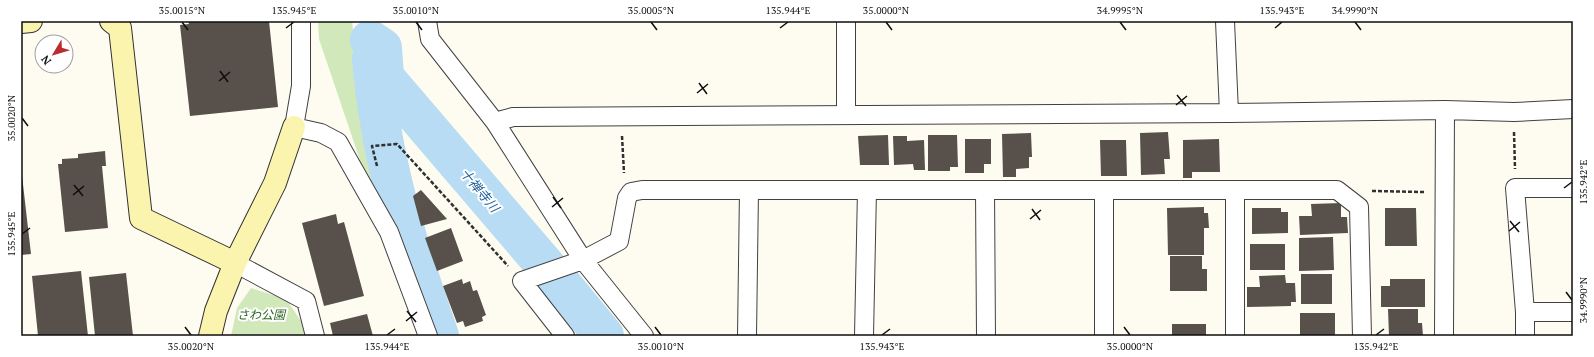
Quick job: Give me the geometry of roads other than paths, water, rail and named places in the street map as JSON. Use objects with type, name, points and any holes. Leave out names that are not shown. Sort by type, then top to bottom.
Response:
[{"type":"street","points":[[21,22],[31,21]]},
{"type":"street","points":[[111,21],[120,28],[141,218],[235,263],[306,301],[315,336]]},
{"type":"street","points":[[210,336],[216,311],[235,263],[276,183],[294,127],[301,86],[301,21]]},
{"type":"street","points":[[427,21],[430,39],[495,122],[583,260],[644,336]]},
{"type":"street","points":[[846,21],[846,115]]},
{"type":"street","points":[[1225,21],[1229,113]]},
{"type":"street","points":[[495,122],[513,117],[1229,113],[1445,110],[1514,112],[1573,109]]},
{"type":"street","points":[[1444,336],[1445,110]]},
{"type":"street","points":[[294,127],[321,132],[338,142],[389,232],[428,336]]},
{"type":"street","points":[[1525,336],[1525,312],[1515,188],[1573,188]]},
{"type":"street","points":[[565,336],[522,281],[583,260],[619,241],[627,198],[631,192],[642,190],[1337,190],[1359,207],[1362,336]]},
{"type":"street","points":[[747,336],[749,190]]},
{"type":"street","points":[[864,336],[867,190]]},
{"type":"street","points":[[985,190],[986,336]]},
{"type":"street","points":[[1104,190],[1104,336]]},
{"type":"street","points":[[1235,190],[1235,336]]},
{"type":"street","points":[[1525,312],[1573,312]]},
{"type":"waterway","name":"十禅寺川","points":[[370,40],[382,48],[384,77],[604,336]]},
{"type":"waterway","name":"十禅寺川","points":[[372,59],[381,130],[396,199],[416,268],[439,336]]},
{"type":"park label","name":"さわ公園","points":[[261,314]]}]
